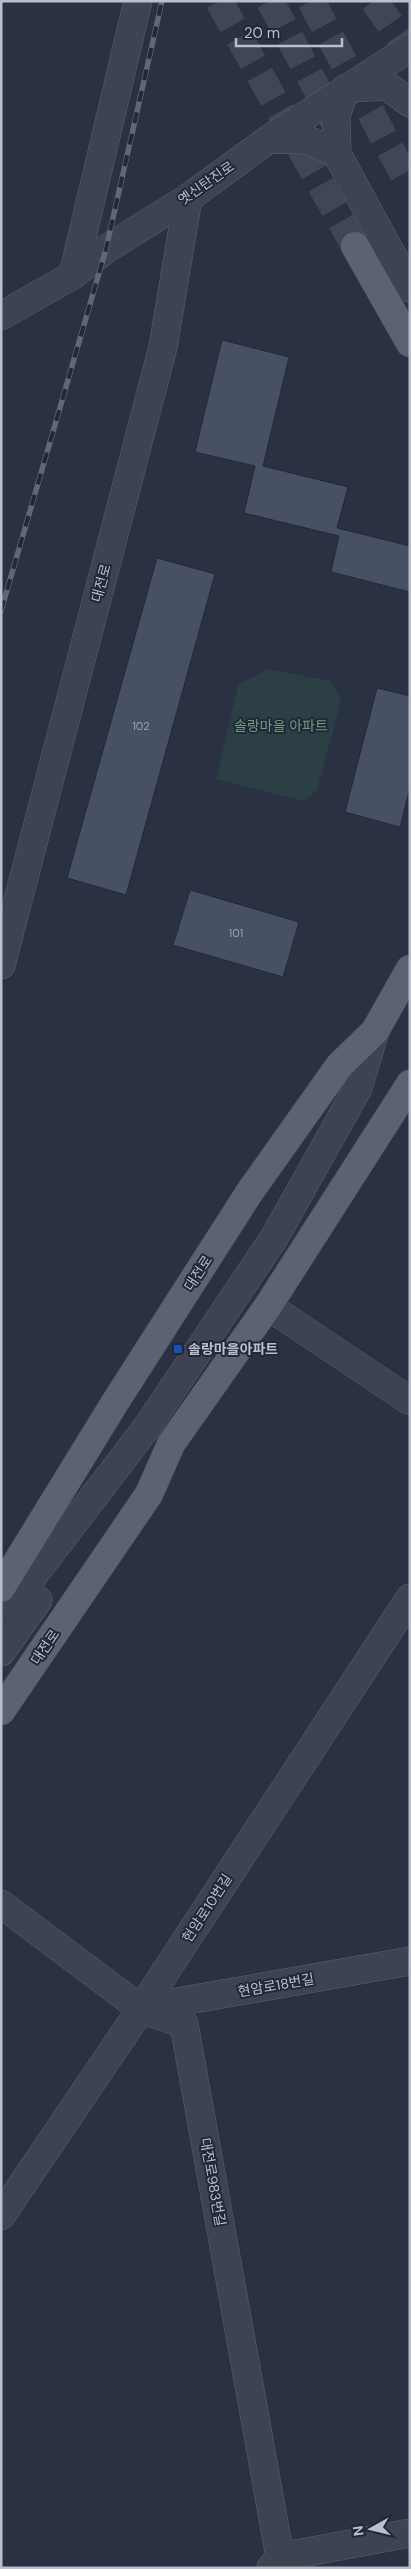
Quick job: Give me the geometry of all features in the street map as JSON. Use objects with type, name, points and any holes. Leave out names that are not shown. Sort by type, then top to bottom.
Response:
[{"type":"main road","points":[[355,246],[410,343]]},
{"type":"main road","name":"대전로","points":[[1,1588],[114,1404],[249,1193],[339,1066],[375,1031],[410,969]]},
{"type":"main road","name":"대전로","points":[[1,1711],[150,1494],[171,1444],[268,1306],[410,1084]]},
{"type":"street","points":[[73,275],[138,1]]},
{"type":"street","name":"옛신탄진로","points":[[1,316],[73,275],[106,249],[188,198],[269,138],[410,48]]},
{"type":"street","points":[[410,103],[387,86],[346,88],[336,115],[337,154],[410,288]]},
{"type":"street","points":[[269,138],[308,140],[337,154]]},
{"type":"street","name":"대전로","points":[[1,965],[163,347],[188,198]]},
{"type":"street","points":[[1,1618],[147,1427],[274,1238],[358,1088],[375,1031]]},
{"type":"street","points":[[268,1306],[410,1401]]},
{"type":"street","points":[[1,1652],[138,1469],[171,1444]]},
{"type":"street","name":"현암로10번길","points":[[1,2216],[142,2009],[410,1598]]},
{"type":"street","name":"대전로983번길","points":[[1,1904],[142,2009],[184,2024],[276,2562]]},
{"type":"street","name":"현암로18번길","points":[[142,2009],[410,1961]]},
{"type":"street","points":[[276,2562],[410,2533]]},
{"type":"green space","name":"솔랑마을 아파트","points":[[267,669],[331,681],[341,701],[317,790],[304,801],[216,779],[238,685]]},
{"type":"building","points":[[222,340],[289,357],[263,466],[348,487],[337,528],[410,546],[410,592],[331,572],[339,536],[244,513],[255,466],[195,452]]},
{"type":"building","points":[[157,558],[215,574],[126,895],[67,878]]},
{"type":"building","points":[[377,688],[410,696],[410,787],[400,827],[345,812]]},
{"type":"building","points":[[190,890],[299,922],[283,977],[173,945]]},
{"type":"tunnel","points":[[219,1],[355,246]]},
{"type":"tunnel","points":[[270,1],[335,123]]},
{"type":"tunnel","points":[[311,1],[410,186]]},
{"type":"tunnel","points":[[374,1],[410,52]]},
{"type":"railway","points":[[1,611],[106,249],[162,1]]},
{"type":"place","name":"솔랑마을아파트","points":[[178,1349]]}]
